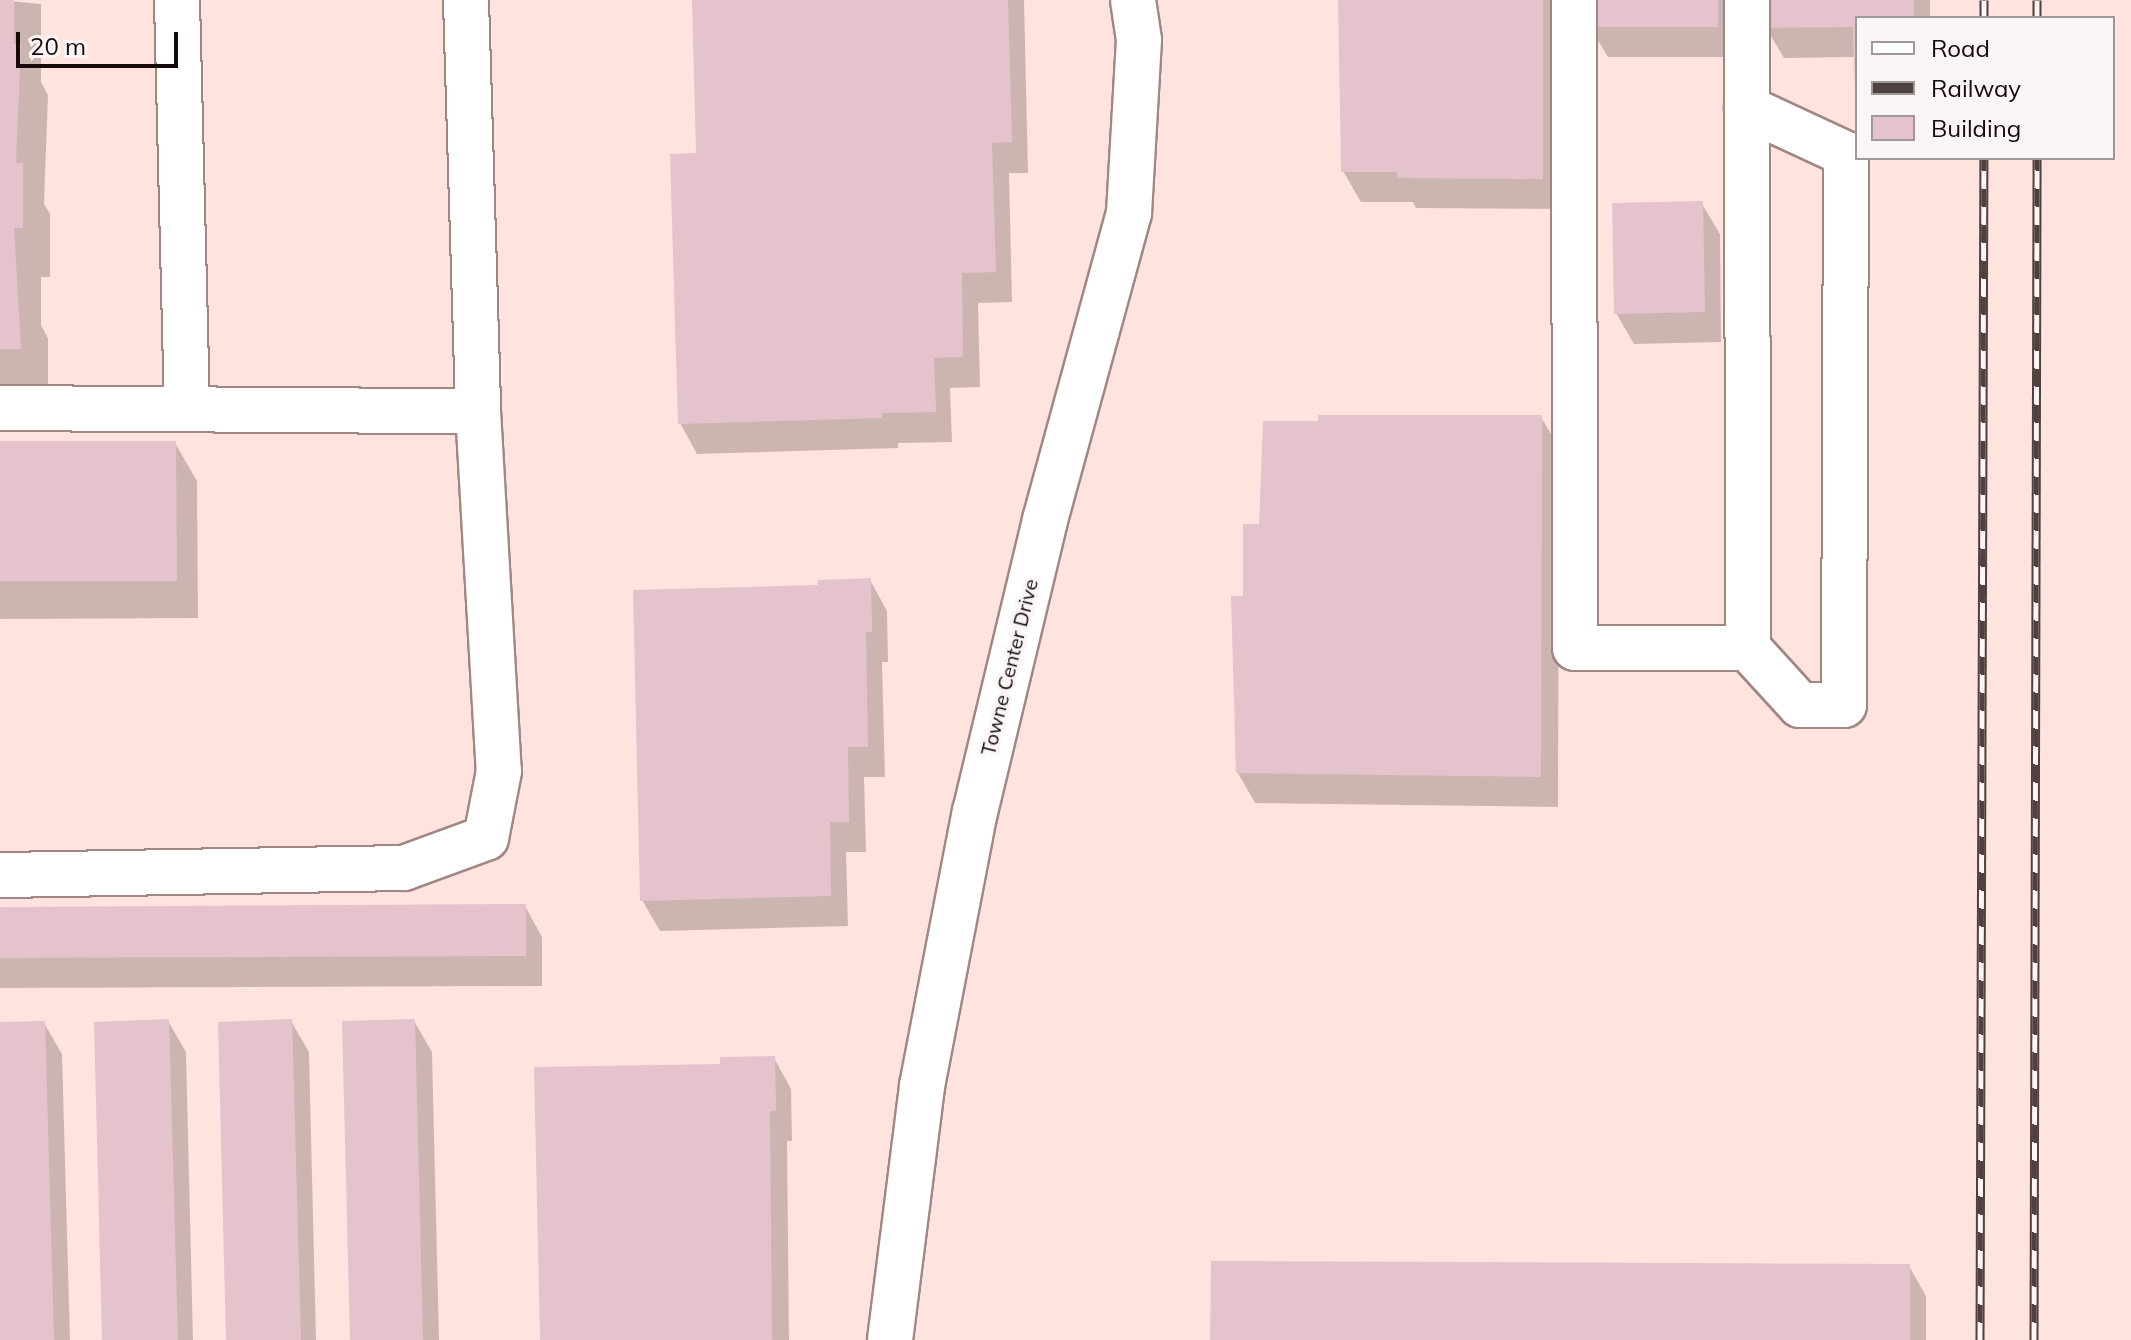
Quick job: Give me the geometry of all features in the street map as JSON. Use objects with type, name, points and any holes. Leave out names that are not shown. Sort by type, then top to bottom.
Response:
[{"type":"street","points":[[177,0],[187,409]]},
{"type":"street","points":[[0,875],[404,868],[486,838],[499,771],[478,411],[466,0]]},
{"type":"street","name":"Towne Center Drive","points":[[890,1340],[922,1086],[975,812],[1045,520],[1129,213],[1139,40],[1133,0]]},
{"type":"street","points":[[1574,0],[1575,648],[1748,648]]},
{"type":"street","points":[[1747,0],[1747,108],[1748,648],[1800,705],[1844,705],[1846,154],[1747,108]]},
{"type":"street","points":[[0,408],[478,411]]},
{"type":"building","points":[[0,0],[14,0],[14,44],[21,44],[16,163],[23,163],[23,228],[14,228],[21,349],[0,349]]},
{"type":"building","points":[[692,0],[1008,0],[1012,142],[992,143],[996,272],[962,273],[963,357],[934,358],[936,412],[882,413],[882,418],[678,424],[670,154],[696,153]]},
{"type":"building","points":[[1338,0],[1543,0],[1543,179],[1397,178],[1397,172],[1341,172]]},
{"type":"building","points":[[1588,0],[1718,0],[1718,27],[1588,27]]},
{"type":"building","points":[[1764,0],[1914,0],[1914,16],[1855,16],[1854,86],[1853,27],[1764,28]]},
{"type":"building","points":[[1703,201],[1705,312],[1614,314],[1612,203]]},
{"type":"building","points":[[1318,415],[1542,415],[1541,777],[1236,773],[1231,596],[1243,596],[1243,524],[1259,524],[1263,421],[1318,421]]},
{"type":"building","points":[[0,441],[176,441],[177,581],[0,581]]},
{"type":"building","points":[[871,578],[872,632],[866,632],[868,747],[848,747],[849,822],[830,822],[831,896],[640,901],[633,590],[818,585],[818,580]]},
{"type":"building","points":[[526,904],[526,956],[0,958],[0,907]]},
{"type":"building","points":[[169,1019],[178,1340],[102,1340],[94,1022]]},
{"type":"building","points":[[292,1019],[301,1340],[226,1340],[218,1022]]},
{"type":"building","points":[[415,1019],[423,1340],[350,1340],[342,1021]]},
{"type":"building","points":[[45,1021],[54,1340],[0,1340],[0,1022]]},
{"type":"building","points":[[775,1056],[776,1111],[770,1111],[772,1340],[540,1340],[534,1067],[720,1064],[720,1057]]},
{"type":"building","points":[[1211,1261],[1910,1264],[1910,1340],[1210,1340]]},
{"type":"railway","points":[[1984,0],[1984,16]]},
{"type":"railway","points":[[2037,0],[2037,16]]},
{"type":"railway","points":[[1980,1340],[1984,160]]},
{"type":"railway","points":[[2034,1340],[2037,160]]}]
